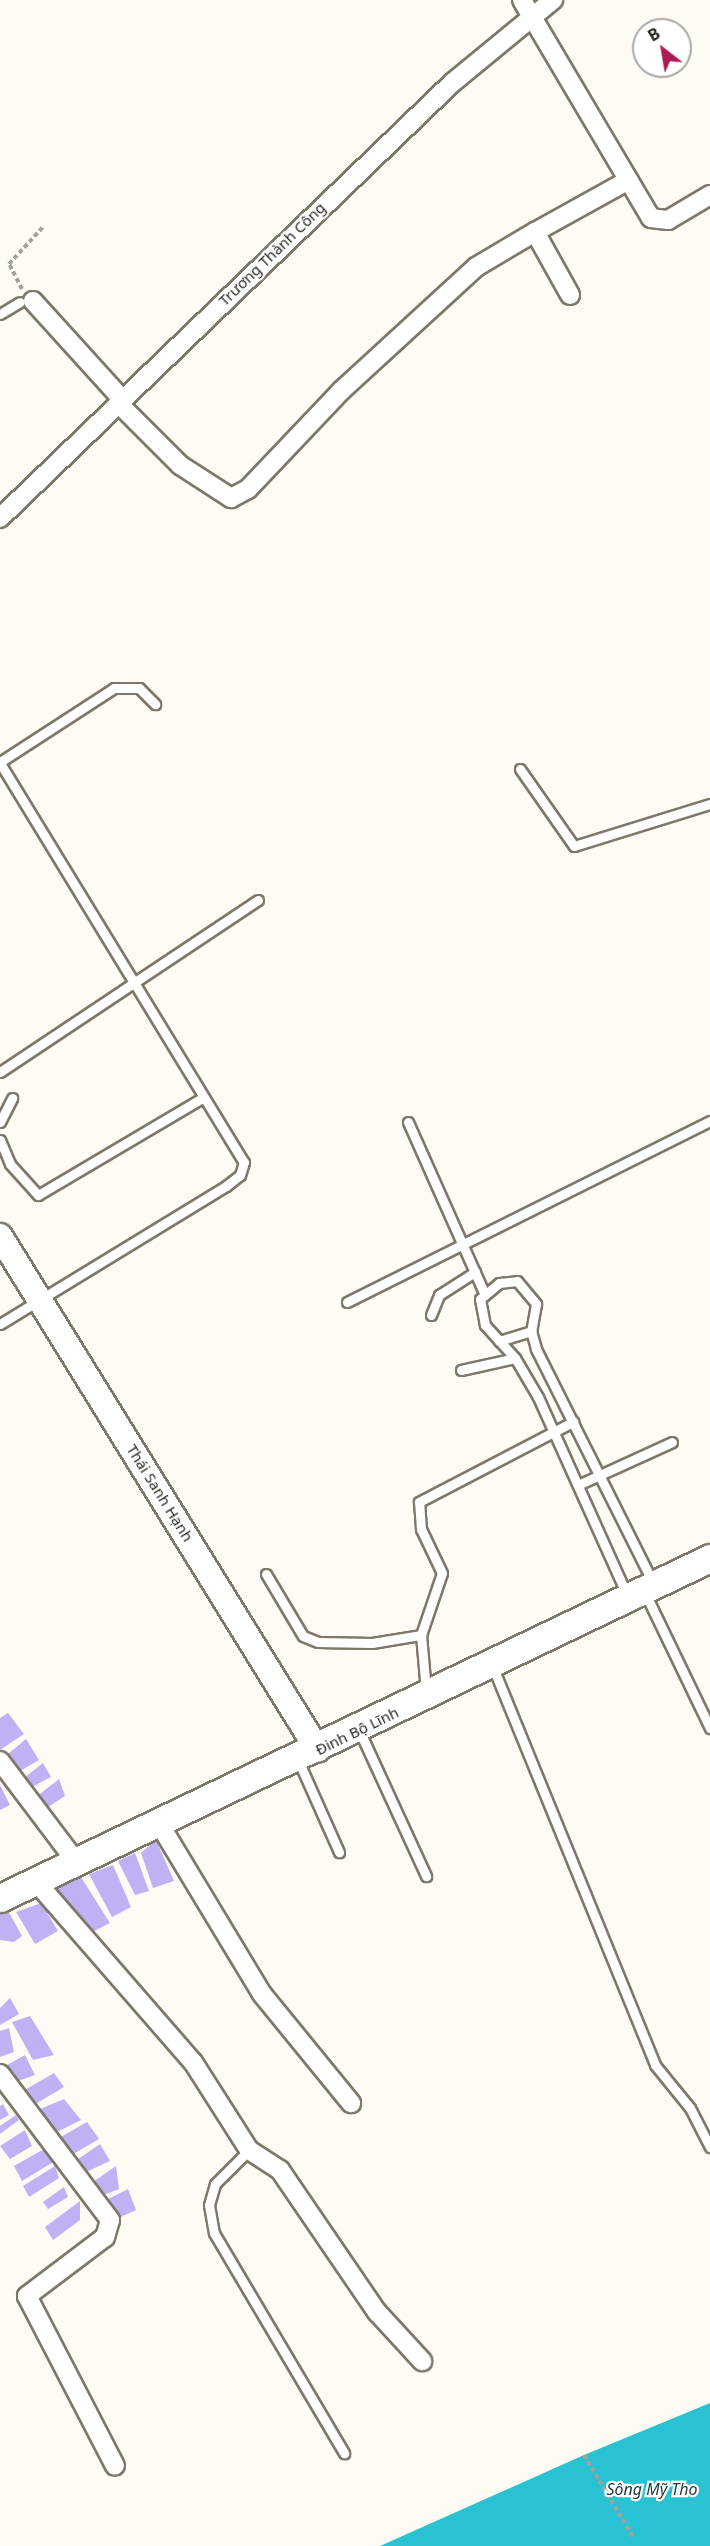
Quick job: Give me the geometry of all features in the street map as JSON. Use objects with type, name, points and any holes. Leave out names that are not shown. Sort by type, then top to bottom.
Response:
[{"type":"main road","name":"Đinh Bộ Lĩnh","points":[[0,1898],[38,1884],[308,1755],[710,1558]]},
{"type":"street","points":[[522,0],[655,223],[710,195]]},
{"type":"street","name":"Trương Thành Công","points":[[0,518],[452,83],[553,0]]},
{"type":"street","points":[[26,301],[180,465],[221,496],[239,496],[425,312],[476,267],[535,231],[629,180]]},
{"type":"street","points":[[535,231],[570,295]]},
{"type":"street","name":"Thái Sanh Hạnh","points":[[0,1236],[39,1296],[308,1755]]},
{"type":"street","points":[[0,1761],[78,1864]]},
{"type":"street","points":[[160,1825],[262,1994],[351,2103]]},
{"type":"street","points":[[38,1884],[193,2062],[249,2150],[280,2169],[377,2312],[422,2361]]},
{"type":"street","points":[[0,2074],[110,2220],[105,2237],[27,2296],[115,2466]]},
{"type":"lane","points":[[0,314],[26,301]]},
{"type":"lane","points":[[0,1323],[39,1296],[240,1175],[244,1162],[202,1098],[132,980],[3,774],[0,763],[114,688],[139,688],[155,704]]},
{"type":"lane","points":[[520,769],[574,846],[710,804]]},
{"type":"lane","points":[[0,1072],[132,980],[258,900]]},
{"type":"lane","points":[[0,1122],[12,1098]]},
{"type":"lane","points":[[0,1140],[10,1164],[38,1195],[202,1098]]},
{"type":"lane","points":[[347,1302],[463,1242],[710,1121]]},
{"type":"lane","points":[[408,1122],[484,1293],[480,1312],[499,1341],[515,1358],[555,1431],[580,1484],[642,1591],[710,1728]]},
{"type":"lane","points":[[431,1315],[439,1295],[476,1272]]},
{"type":"lane","points":[[484,1293],[499,1283],[517,1281],[528,1291],[536,1304],[531,1331],[598,1474],[642,1591]]},
{"type":"lane","points":[[499,1341],[531,1331]]},
{"type":"lane","points":[[461,1370],[515,1358]]},
{"type":"lane","points":[[428,1696],[421,1675],[421,1635],[442,1573],[421,1529],[419,1502],[573,1422]]},
{"type":"lane","points":[[580,1484],[672,1442]]},
{"type":"lane","points":[[266,1574],[303,1636],[372,1643],[421,1635]]},
{"type":"lane","points":[[492,1665],[655,2065],[690,2108],[710,2147]]},
{"type":"lane","points":[[359,1730],[426,1876]]},
{"type":"lane","points":[[308,1755],[339,1852]]},
{"type":"lane","points":[[249,2150],[215,2184],[209,2205],[214,2234],[344,2453]]},
{"type":"path","points":[[26,301],[10,273],[9,264],[44,226]]},
{"type":"path","points":[[584,2455],[633,2537]]},
{"type":"water","name":"Sông Mỹ Tho","points":[[710,2403],[710,2546],[380,2546],[584,2455]]},
{"type":"building","points":[[8,1713],[24,1734],[0,1750],[0,1718]]},
{"type":"building","points":[[26,1739],[39,1760],[15,1774],[3,1758]]},
{"type":"building","points":[[43,1763],[51,1777],[30,1788],[24,1778]]},
{"type":"building","points":[[59,1779],[65,1796],[45,1809],[36,1797]]},
{"type":"building","points":[[0,1785],[10,1805],[0,1810]]},
{"type":"building","points":[[156,1840],[174,1881],[153,1888],[141,1853]]},
{"type":"building","points":[[135,1853],[149,1891],[135,1895],[118,1861]]},
{"type":"building","points":[[113,1865],[131,1907],[112,1917],[89,1874]]},
{"type":"building","points":[[81,1877],[110,1923],[90,1933],[57,1889]]},
{"type":"building","points":[[41,1903],[58,1931],[35,1944],[16,1912]]},
{"type":"building","points":[[6,1907],[22,1936],[14,1942],[0,1940],[0,1910]]},
{"type":"building","points":[[10,1998],[19,2014],[0,2025],[0,2008]]},
{"type":"building","points":[[30,2016],[54,2055],[33,2060],[12,2022]]},
{"type":"building","points":[[9,2028],[14,2052],[0,2057],[0,2031]]},
{"type":"building","points":[[25,2055],[35,2075],[12,2083],[0,2069]]},
{"type":"building","points":[[54,2073],[64,2087],[32,2106],[23,2091]]},
{"type":"building","points":[[64,2099],[81,2120],[49,2136],[33,2112]]},
{"type":"building","points":[[3,2104],[9,2115],[0,2120],[0,2106]]},
{"type":"building","points":[[16,2115],[19,2120],[0,2134],[0,2126]]},
{"type":"building","points":[[87,2122],[99,2139],[70,2156],[59,2138]]},
{"type":"building","points":[[25,2130],[32,2146],[10,2159],[0,2146]]},
{"type":"building","points":[[100,2144],[110,2161],[86,2172],[78,2159]]},
{"type":"building","points":[[44,2149],[55,2161],[22,2181],[14,2166]]},
{"type":"building","points":[[55,2166],[59,2178],[29,2197],[23,2186]]},
{"type":"building","points":[[116,2166],[119,2189],[98,2197],[90,2184]]},
{"type":"building","points":[[64,2187],[68,2197],[48,2209],[43,2202]]},
{"type":"building","points":[[128,2189],[136,2210],[114,2220],[104,2201]]},
{"type":"building","points":[[80,2201],[80,2220],[53,2240],[45,2227]]}]
